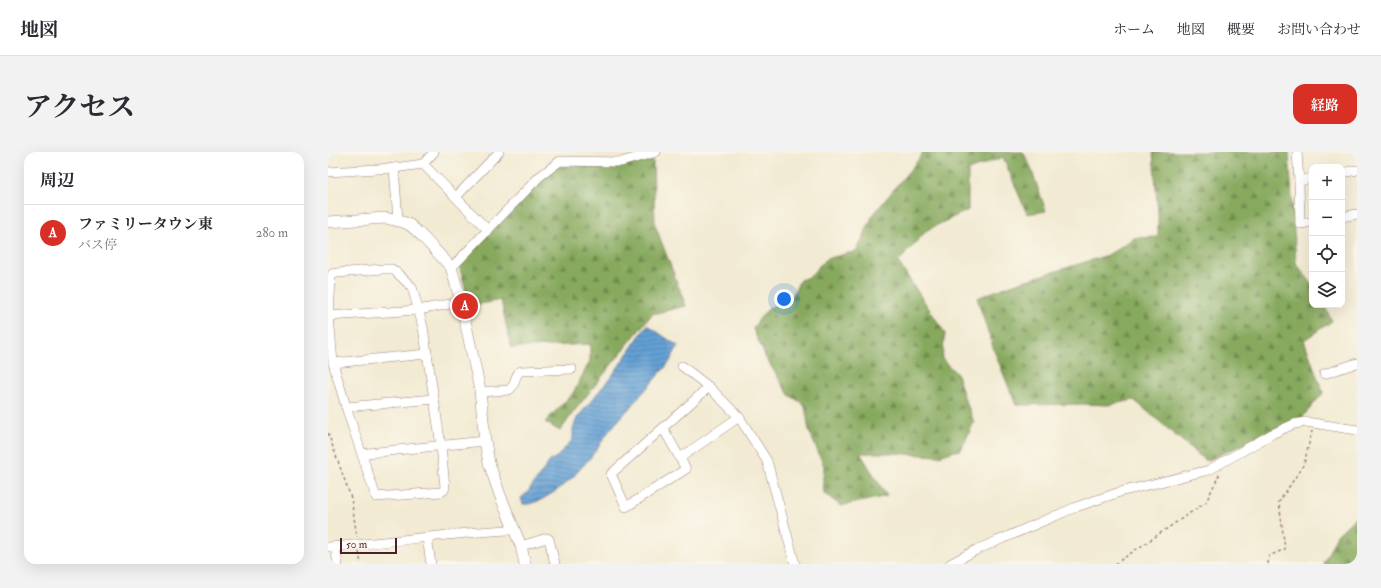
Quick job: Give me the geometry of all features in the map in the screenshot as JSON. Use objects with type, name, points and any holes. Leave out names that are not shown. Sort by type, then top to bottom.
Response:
[{"type":"street","points":[[328,172],[394,168],[423,164],[434,152]]},
{"type":"street","points":[[456,197],[499,152]]},
{"type":"street","points":[[558,152],[560,161]]},
{"type":"street","points":[[451,267],[539,177],[560,161],[621,162],[656,152]]},
{"type":"street","points":[[1297,152],[1300,181],[1300,224],[1309,222]]},
{"type":"street","points":[[423,164],[488,230]]},
{"type":"street","points":[[394,168],[398,220]]},
{"type":"street","points":[[1345,172],[1357,170]]},
{"type":"street","points":[[1300,181],[1309,179]]},
{"type":"street","points":[[1345,216],[1357,214]]},
{"type":"street","points":[[328,222],[385,218],[398,220],[410,225],[451,267],[461,302],[480,392],[485,441],[494,478],[521,546],[525,564]]},
{"type":"street","points":[[392,269],[412,287],[418,310],[423,326],[441,446],[445,487],[441,492],[376,497],[333,363],[329,316],[332,274],[392,269]]},
{"type":"street","points":[[329,316],[418,310],[461,302]]},
{"type":"street","points":[[333,363],[427,354]]},
{"type":"street","points":[[1324,374],[1357,363]]},
{"type":"street","points":[[682,366],[709,387],[739,417],[767,461],[795,564]]},
{"type":"street","points":[[480,392],[509,390],[514,385],[516,374],[521,371],[572,369]]},
{"type":"street","points":[[663,428],[686,469],[626,507],[611,474],[709,387]]},
{"type":"street","points":[[346,407],[434,399]]},
{"type":"street","points":[[680,458],[739,417]]},
{"type":"street","points":[[950,564],[976,550],[1076,507],[1120,492],[1209,470],[1272,434],[1294,424],[1306,422],[1357,430]]},
{"type":"street","points":[[363,455],[368,453],[485,441]]},
{"type":"street","points":[[338,564],[332,547],[358,546],[464,532],[508,530],[514,528]]},
{"type":"street","points":[[427,537],[431,564]]},
{"type":"street","points":[[521,546],[547,538],[549,539],[555,564]]},
{"type":"path","points":[[1268,564],[1270,556],[1285,549],[1280,502],[1304,464],[1314,423]]},
{"type":"path","points":[[328,433],[351,498],[361,564]]},
{"type":"path","points":[[1116,564],[1206,502],[1220,473]]},
{"type":"green space","points":[[923,152],[1023,152],[1029,163],[1046,211],[1027,214],[1003,157],[968,170],[968,210],[927,230],[898,262],[945,333],[942,359],[957,374],[974,422],[961,450],[939,456],[860,453],[887,496],[841,506],[824,493],[824,466],[809,431],[805,405],[789,395],[766,358],[753,329],[765,312],[792,297],[800,280],[809,277],[826,259],[857,251],[873,215]]},
{"type":"green space","points":[[1153,152],[1289,152],[1296,263],[1309,280],[1309,308],[1326,308],[1332,321],[1304,340],[1323,393],[1302,418],[1206,461],[1134,400],[1108,405],[1016,405],[995,353],[977,298],[1011,285],[1108,255],[1134,238],[1158,237],[1158,214]]},
{"type":"green space","points":[[653,161],[655,225],[686,306],[652,314],[560,431],[545,422],[573,393],[590,361],[590,344],[511,348],[501,300],[470,306],[459,265],[541,179],[557,166],[622,165]]},
{"type":"green space","points":[[1357,516],[1357,564],[1323,564],[1337,535]]},
{"type":"water","points":[[647,325],[678,346],[669,363],[609,431],[591,457],[572,478],[556,491],[541,500],[529,504],[523,504],[521,498],[527,493],[550,461],[558,456],[573,439],[573,428],[577,418],[614,373]]},
{"type":"place","name":"ファミリータウン東","points":[[465,306]]}]
